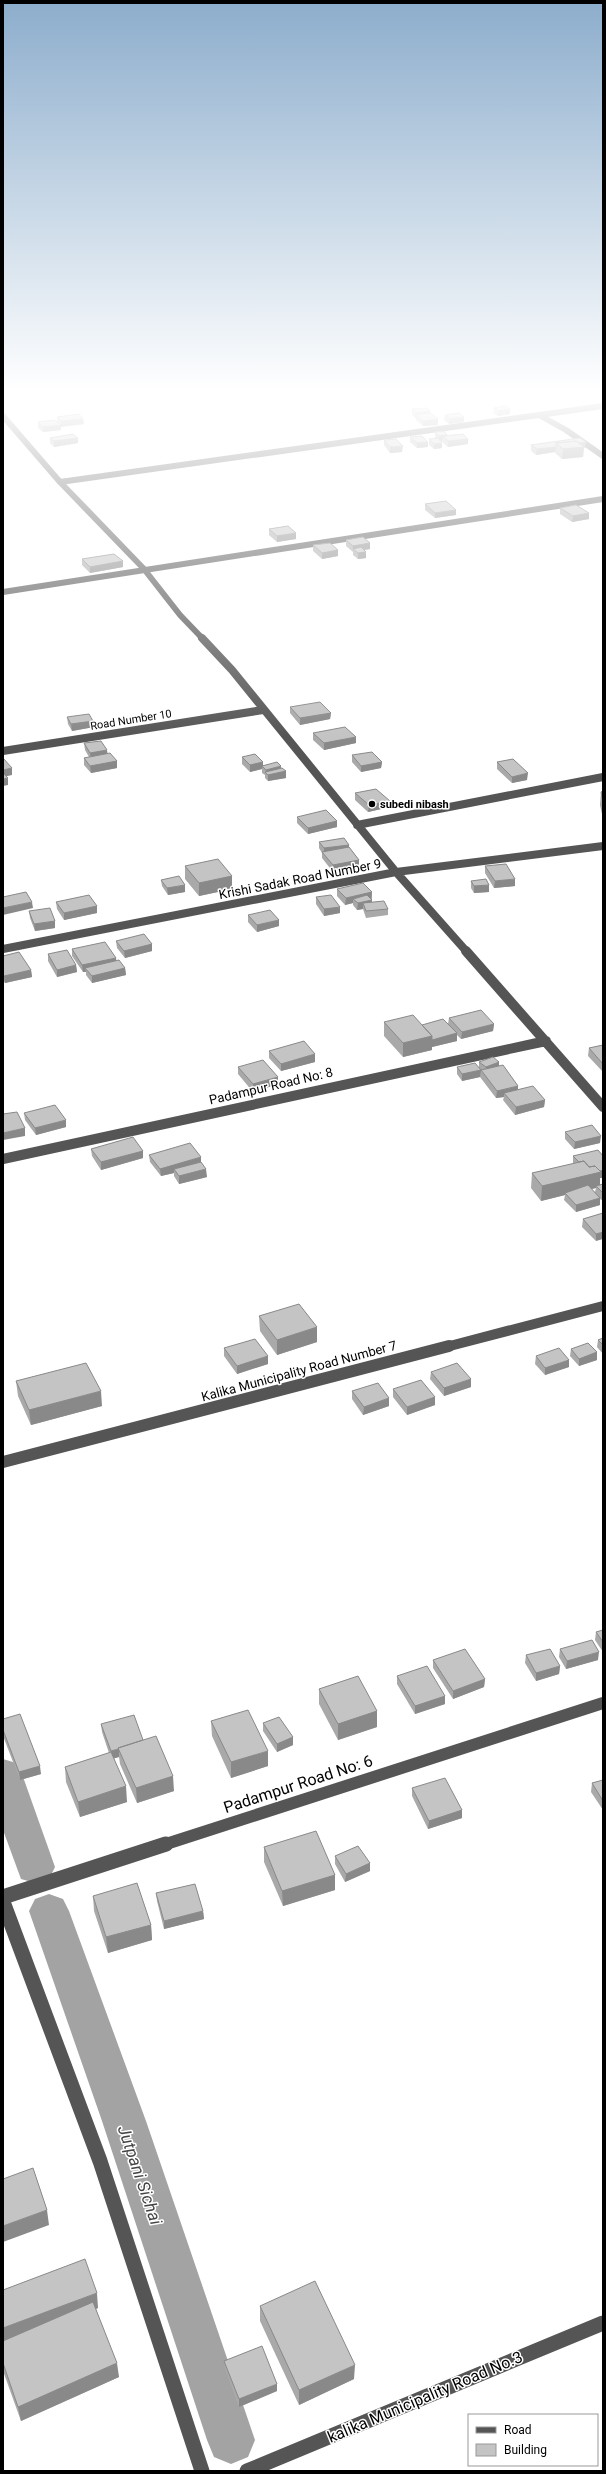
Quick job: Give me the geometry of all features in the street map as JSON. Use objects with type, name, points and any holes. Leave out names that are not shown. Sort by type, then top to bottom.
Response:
[{"type":"street","points":[[83,506],[144,570],[180,615],[232,670],[396,872],[546,1040],[603,1107]]},
{"type":"street","points":[[3,592],[555,506]]},
{"type":"street","name":"Road Number 10","points":[[3,751],[263,710]]},
{"type":"street","points":[[357,825],[603,777]]},
{"type":"street","name":"Krishi Sadak Road Number 9","points":[[3,949],[396,872],[603,846]]},
{"type":"street","name":"Padampur Road No: 8","points":[[3,1159],[546,1040]]},
{"type":"street","name":"Kalika Municipality Road Number 7","points":[[3,1462],[603,1306]]},
{"type":"street","name":"Padampur Road No: 6","points":[[3,1897],[603,1702]]},
{"type":"street","points":[[3,1902],[100,2161],[202,2471]]},
{"type":"street","name":"kalika Municipality Road No.3","points":[[247,2471],[603,2323]]},
{"type":"building","points":[[428,506],[452,506],[456,510],[435,513]]},
{"type":"building","points":[[578,506],[589,513],[573,516],[560,508]]},
{"type":"building","points":[[288,526],[296,533],[277,536],[269,529]]},
{"type":"building","points":[[363,537],[370,543],[353,546],[346,540]]},
{"type":"building","points":[[330,543],[338,550],[322,553],[313,545]]},
{"type":"building","points":[[361,547],[366,552],[358,553],[353,549]]},
{"type":"building","points":[[114,554],[123,561],[90,567],[82,559]]},
{"type":"building","points":[[320,702],[331,713],[300,718],[290,707]]},
{"type":"building","points":[[89,714],[93,721],[71,724],[67,717]]},
{"type":"building","points":[[345,727],[356,737],[324,743],[313,733]]},
{"type":"building","points":[[101,741],[107,750],[90,753],[84,743]]},
{"type":"building","points":[[372,752],[382,762],[361,766],[352,755]]},
{"type":"building","points":[[110,753],[117,761],[90,766],[84,758]]},
{"type":"building","points":[[255,754],[263,762],[250,765],[242,757]]},
{"type":"building","points":[[3,758],[12,768],[3,770]]},
{"type":"building","points":[[513,759],[528,773],[512,777],[497,762]]},
{"type":"building","points":[[277,762],[281,766],[266,770],[262,766]]},
{"type":"building","points":[[282,768],[286,771],[268,775],[265,772]]},
{"type":"building","points":[[3,773],[8,778],[3,779]]},
{"type":"building","points":[[376,789],[390,801],[369,805],[355,793]]},
{"type":"building","points":[[603,791],[603,802],[601,792]]},
{"type":"building","points":[[326,810],[337,821],[308,828],[297,817]]},
{"type":"building","points":[[344,838],[349,845],[324,848],[319,842]]},
{"type":"building","points":[[349,847],[359,860],[333,865],[322,852]]},
{"type":"building","points":[[218,859],[232,876],[199,883],[185,866]]},
{"type":"building","points":[[506,864],[515,879],[495,881],[485,866]]},
{"type":"building","points":[[179,876],[185,885],[167,888],[161,880]]},
{"type":"building","points":[[486,879],[489,885],[474,886],[471,881]]},
{"type":"building","points":[[363,883],[372,892],[346,898],[337,889]]},
{"type":"building","points":[[26,892],[32,902],[3,908],[3,897]]},
{"type":"building","points":[[89,895],[97,906],[64,913],[56,902]]},
{"type":"building","points":[[331,895],[340,907],[324,909],[316,897]]},
{"type":"building","points":[[367,895],[372,900],[358,903],[353,899]]},
{"type":"building","points":[[384,901],[388,909],[366,911],[363,903]]},
{"type":"building","points":[[50,908],[55,921],[34,924],[29,911]]},
{"type":"building","points":[[270,910],[279,920],[257,925],[248,915]]},
{"type":"building","points":[[144,934],[152,944],[124,951],[116,941]]},
{"type":"building","points":[[105,942],[116,958],[82,965],[72,949]]},
{"type":"building","points":[[67,950],[76,965],[57,970],[48,954]]},
{"type":"building","points":[[19,952],[31,970],[4,976],[3,956]]},
{"type":"building","points":[[119,960],[125,968],[92,976],[85,968]]},
{"type":"building","points":[[481,1010],[494,1024],[462,1032],[449,1018]]},
{"type":"building","points":[[413,1015],[432,1036],[403,1043],[384,1022]]},
{"type":"building","points":[[443,1019],[457,1033],[432,1040],[432,1036],[422,1025]]},
{"type":"building","points":[[304,1041],[315,1054],[281,1064],[269,1051]]},
{"type":"building","points":[[603,1045],[603,1064],[589,1048]]},
{"type":"building","points":[[493,1057],[499,1062],[486,1067],[479,1062]]},
{"type":"building","points":[[263,1060],[278,1077],[253,1084],[238,1067]]},
{"type":"building","points":[[475,1063],[481,1070],[462,1074],[457,1067]]},
{"type":"building","points":[[503,1065],[518,1086],[497,1091],[481,1070]]},
{"type":"building","points":[[533,1086],[545,1100],[516,1107],[504,1093]]},
{"type":"building","points":[[55,1105],[66,1120],[35,1128],[24,1113]]},
{"type":"building","points":[[17,1112],[25,1128],[3,1133],[3,1114]]},
{"type":"building","points":[[592,1125],[601,1136],[575,1142],[565,1132]]},
{"type":"building","points":[[133,1137],[143,1151],[101,1162],[91,1149]]},
{"type":"building","points":[[190,1143],[201,1157],[160,1169],[149,1155]]},
{"type":"building","points":[[598,1150],[603,1156],[603,1170],[600,1171],[595,1166],[589,1167],[584,1161],[579,1162],[573,1156]]},
{"type":"building","points":[[584,1161],[589,1167],[595,1166],[601,1172],[542,1186],[532,1173]]},
{"type":"building","points":[[201,1162],[206,1169],[179,1176],[174,1169]]},
{"type":"building","points":[[603,1184],[603,1193],[596,1186]]},
{"type":"building","points":[[588,1185],[600,1198],[576,1205],[565,1193]]},
{"type":"building","points":[[603,1213],[603,1232],[596,1234],[583,1219]]},
{"type":"building","points":[[299,1304],[317,1327],[277,1340],[259,1316]]},
{"type":"building","points":[[603,1338],[603,1345],[598,1340]]},
{"type":"building","points":[[255,1339],[268,1356],[237,1366],[224,1348]]},
{"type":"building","points":[[588,1343],[597,1352],[579,1359],[571,1349]]},
{"type":"building","points":[[559,1348],[569,1360],[545,1368],[536,1356]]},
{"type":"building","points":[[86,1363],[101,1391],[29,1410],[16,1381]]},
{"type":"building","points":[[457,1363],[471,1379],[444,1388],[431,1372]]},
{"type":"building","points":[[421,1380],[435,1397],[407,1407],[393,1389]]},
{"type":"building","points":[[378,1383],[389,1398],[364,1407],[352,1391]]},
{"type":"building","points":[[603,1630],[603,1642],[596,1632]]},
{"type":"building","points":[[592,1640],[599,1652],[567,1661],[560,1649]]},
{"type":"building","points":[[465,1649],[485,1679],[453,1691],[433,1660]]},
{"type":"building","points":[[550,1649],[560,1666],[536,1673],[526,1655]]},
{"type":"building","points":[[427,1666],[445,1696],[415,1706],[397,1676]]},
{"type":"building","points":[[358,1676],[377,1711],[338,1724],[319,1689]]},
{"type":"building","points":[[248,1710],[268,1751],[231,1762],[211,1721]]},
{"type":"building","points":[[20,1714],[40,1766],[19,1772],[3,1730],[3,1719]]},
{"type":"building","points":[[134,1715],[143,1740],[111,1751],[101,1724]]},
{"type":"building","points":[[279,1717],[293,1737],[277,1744],[263,1723]]},
{"type":"building","points":[[156,1736],[173,1776],[136,1788],[118,1748]]},
{"type":"building","points":[[111,1752],[126,1786],[78,1802],[65,1767]]},
{"type":"building","points":[[445,1778],[462,1810],[429,1821],[412,1788]]},
{"type":"building","points":[[603,1780],[603,1801],[592,1783]]},
{"type":"building","points":[[316,1831],[335,1875],[282,1891],[264,1847]]},
{"type":"building","points":[[358,1846],[370,1863],[346,1874],[335,1856]]},
{"type":"building","points":[[137,1883],[151,1925],[106,1937],[93,1896]]},
{"type":"building","points":[[195,1884],[203,1911],[164,1921],[156,1893]]},
{"type":"building","points":[[33,2168],[47,2210],[3,2226],[3,2179]]},
{"type":"building","points":[[85,2259],[97,2293],[3,2328],[3,2290]]},
{"type":"building","points":[[315,2281],[355,2365],[299,2390],[260,2306]]},
{"type":"building","points":[[93,2302],[117,2363],[18,2407],[3,2363],[3,2341]]},
{"type":"building","points":[[262,2346],[277,2384],[239,2399],[224,2361]]},
{"type":"waterway","name":"Jutpani Sichai","points":[[3,1774],[35,1867]]},
{"type":"waterway","name":"Jutpani Sichai","points":[[49,1911],[124,2121],[231,2440]]},
{"type":"place","name":"subedi nibash","points":[[372,804]]}]
